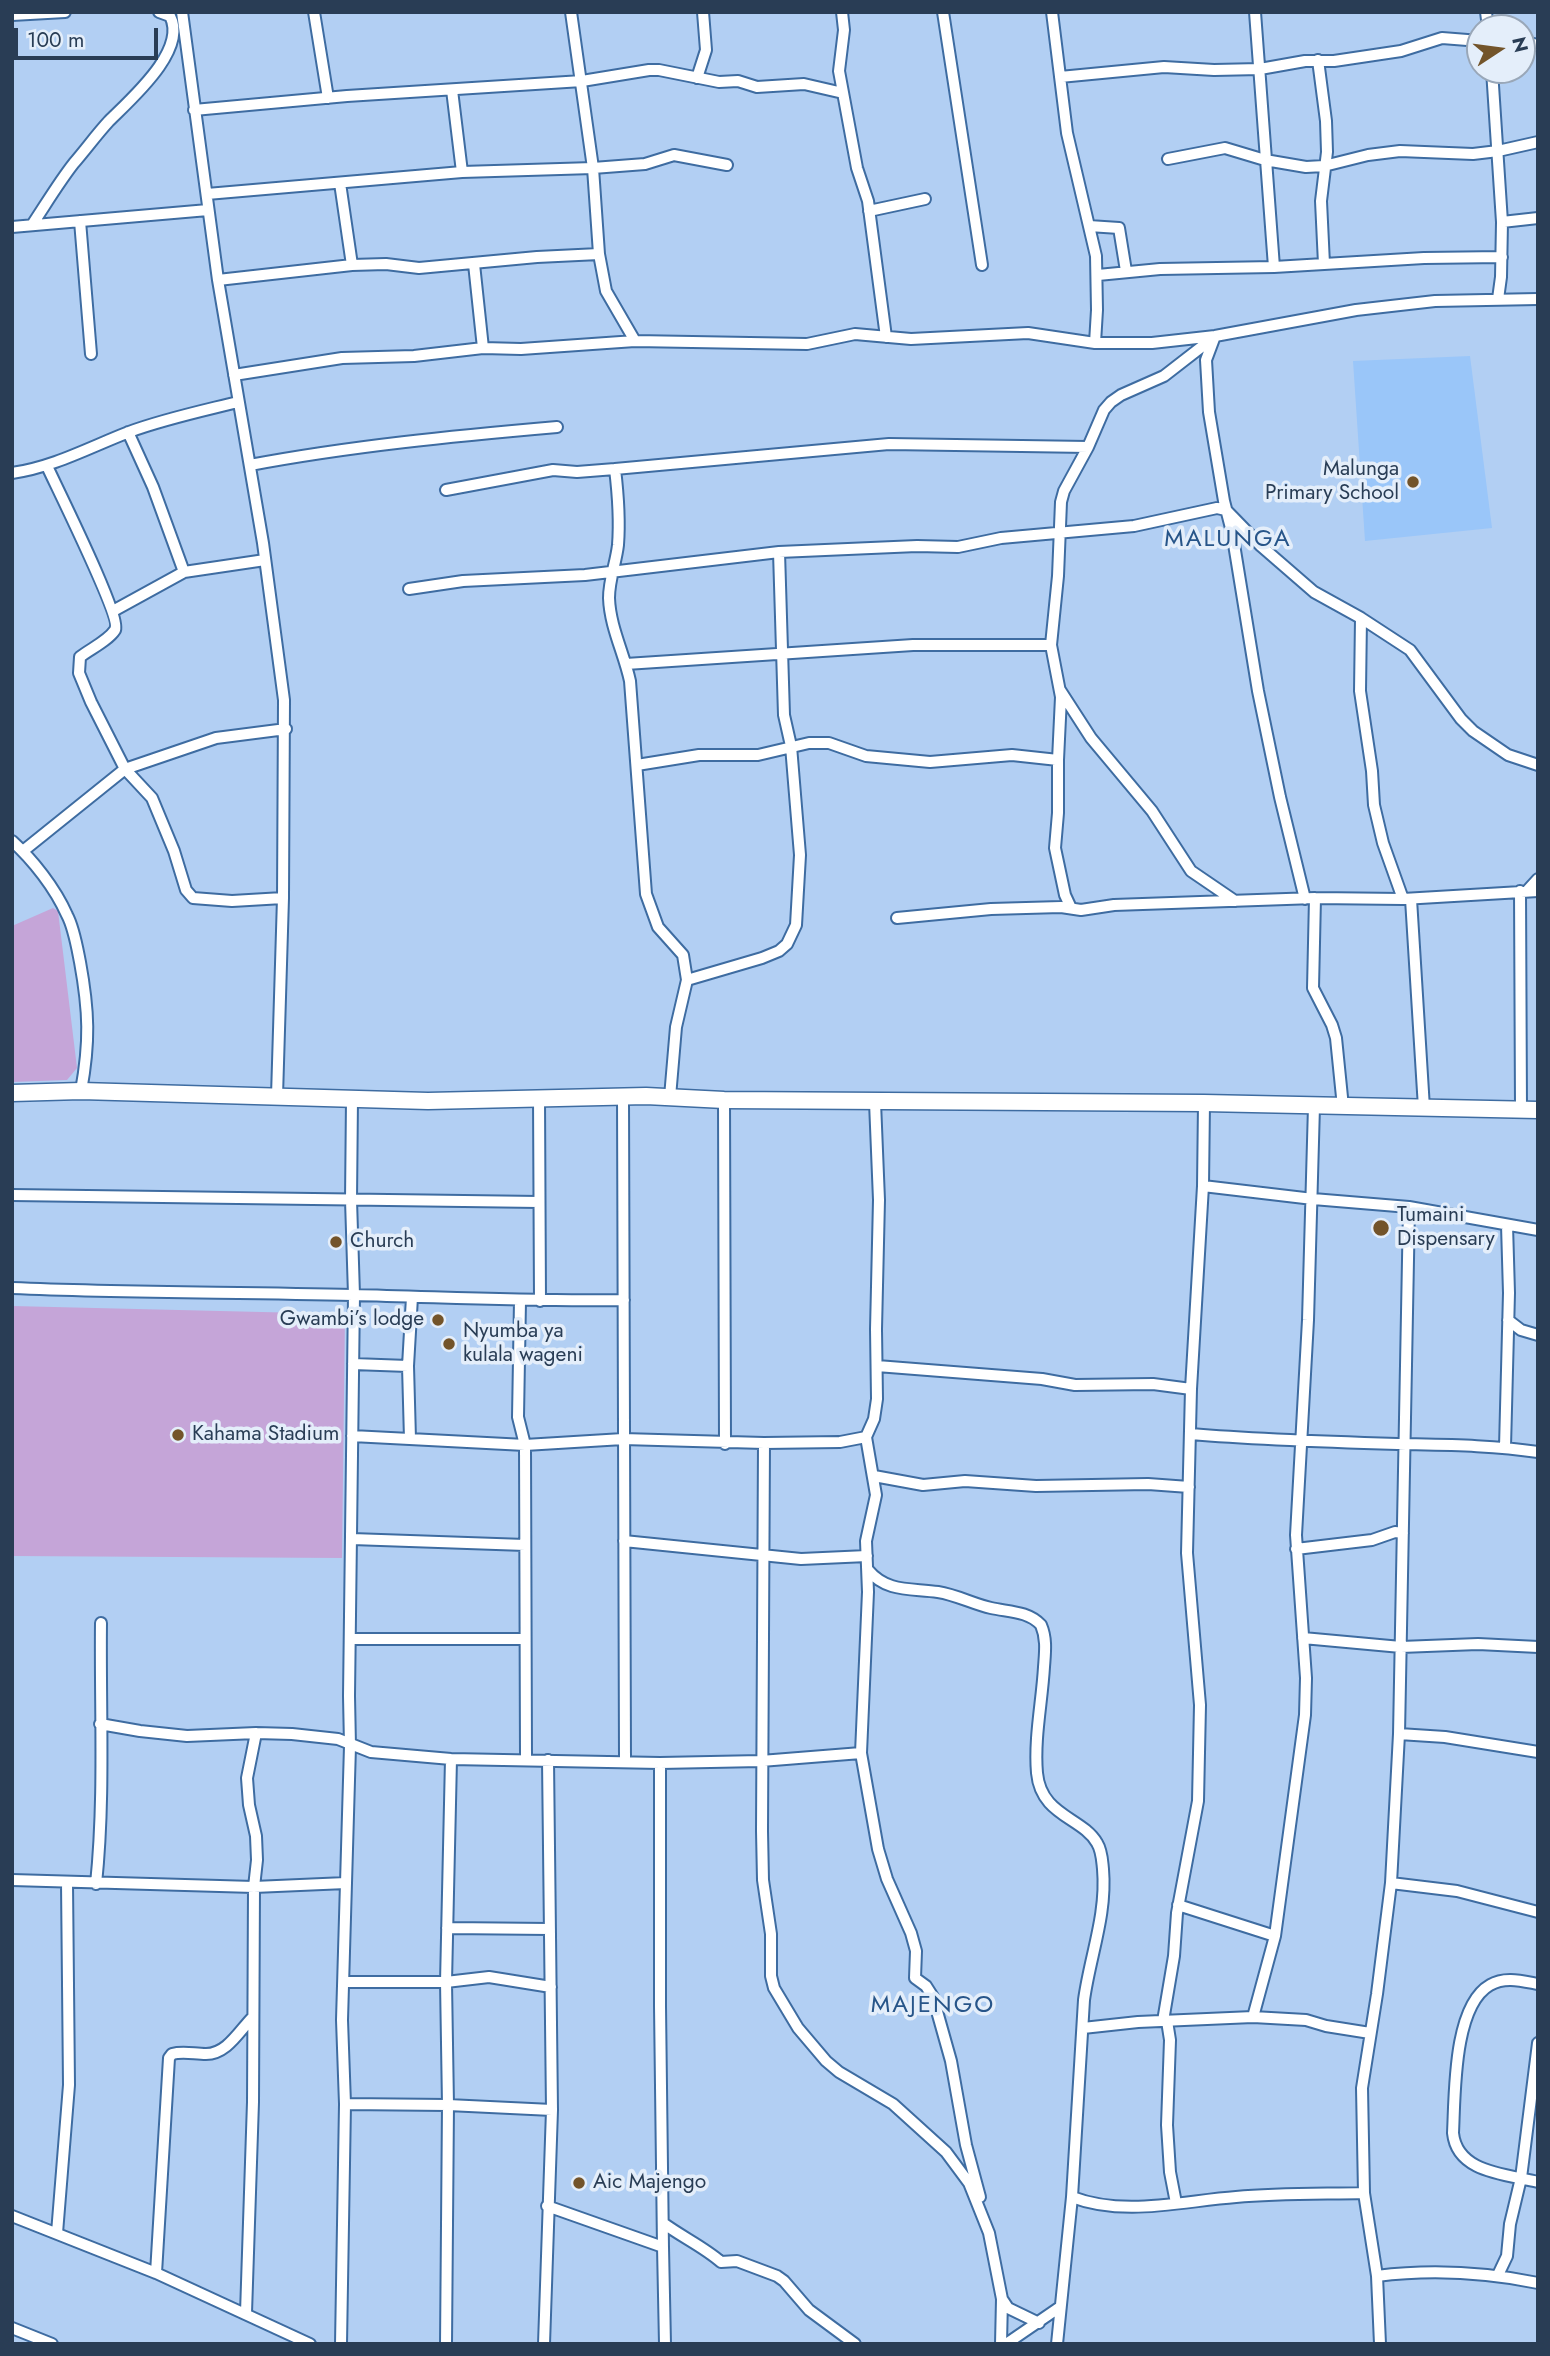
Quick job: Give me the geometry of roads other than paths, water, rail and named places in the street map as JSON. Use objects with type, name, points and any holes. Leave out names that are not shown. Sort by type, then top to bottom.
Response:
[{"type":"street","points":[[12,15],[65,12]]},
{"type":"street","points":[[32,225],[72,166],[145,85],[162,60],[174,33],[170,16],[159,12]]},
{"type":"street","points":[[182,12],[218,280],[250,465],[285,700],[277,1096]]},
{"type":"street","points":[[314,12],[328,98]]},
{"type":"street","points":[[571,12],[593,168],[599,254],[606,292],[635,341]]},
{"type":"street","points":[[697,78],[706,50],[703,12]]},
{"type":"street","points":[[842,12],[844,30],[839,72],[869,211],[886,337]]},
{"type":"street","points":[[943,12],[982,265]]},
{"type":"street","points":[[1052,12],[1068,133],[1096,256],[1098,275],[1095,343]]},
{"type":"street","points":[[1255,12],[1274,267]]},
{"type":"street","points":[[1060,78],[1164,68],[1260,69],[1401,51],[1442,38],[1466,40]]},
{"type":"street","points":[[1318,60],[1326,121],[1321,201],[1324,264]]},
{"type":"street","points":[[194,110],[582,81],[649,70],[719,82],[738,81],[757,87],[804,84],[842,93]]},
{"type":"street","points":[[1493,84],[1502,222],[1498,299]]},
{"type":"street","points":[[452,90],[462,172]]},
{"type":"street","points":[[1168,159],[1225,148],[1265,160],[1306,167],[1400,151],[1461,154],[1498,151],[1538,142]]},
{"type":"street","points":[[207,194],[462,172],[645,164],[674,155],[727,165]]},
{"type":"street","points":[[340,183],[352,265]]},
{"type":"street","points":[[869,211],[925,199]]},
{"type":"street","points":[[12,228],[208,210]]},
{"type":"street","points":[[1502,222],[1538,218]]},
{"type":"street","points":[[80,221],[91,354]]},
{"type":"street","points":[[1089,226],[1119,228],[1126,271]]},
{"type":"street","points":[[218,280],[352,265],[386,264],[419,268],[599,254]]},
{"type":"street","points":[[1098,275],[1126,271],[1502,257]]},
{"type":"street","points":[[474,264],[483,348]]},
{"type":"street","points":[[234,375],[342,358],[414,356],[483,348],[521,349],[635,341],[807,344],[855,334],[944,338],[1028,333],[1095,343],[1152,343],[1215,336],[1356,310],[1436,301],[1538,299]]},
{"type":"street","points":[[1071,908],[1055,856],[1059,801],[1060,690],[1051,645],[1058,576],[1061,502],[1104,410],[1111,402],[1164,376],[1215,336]]},
{"type":"street","points":[[1215,336],[1206,360],[1209,412],[1258,691],[1280,797],[1310,899],[1313,988],[1336,1038],[1343,1107]]},
{"type":"street","points":[[12,473],[47,466],[128,432],[239,402]]},
{"type":"street","points":[[250,465],[347,449],[557,427]]},
{"type":"street","points":[[128,432],[161,507],[184,572]]},
{"type":"street","points":[[446,491],[553,470],[578,472],[889,444],[1088,447]]},
{"type":"street","points":[[47,466],[116,621],[114,632],[80,657],[79,673],[125,769],[152,798],[186,890],[193,898],[232,901],[283,898]]},
{"type":"street","points":[[615,469],[618,535],[609,594],[611,616],[626,664],[637,765],[646,894],[658,927],[683,955],[687,980],[676,1027],[670,1097]]},
{"type":"street","points":[[409,589],[464,581],[611,572],[779,552],[917,546],[950,548],[1059,531],[1133,526],[1217,508],[1226,510],[1261,546],[1314,592],[1410,650],[1461,719],[1473,731],[1508,755],[1538,765]]},
{"type":"street","points":[[687,980],[762,958],[783,948],[793,934],[798,915],[800,855],[791,746],[785,724],[779,552]]},
{"type":"street","points":[[113,611],[184,572],[265,560]]},
{"type":"street","points":[[1361,618],[1360,691],[1372,771],[1374,805],[1383,843],[1407,899],[1424,1108]]},
{"type":"street","points":[[626,664],[913,645],[1051,645]]},
{"type":"street","points":[[1060,690],[1091,738],[1152,811],[1191,871],[1235,902]]},
{"type":"street","points":[[23,851],[125,769],[216,738],[286,729]]},
{"type":"street","points":[[637,765],[699,755],[758,755],[791,746],[830,743],[866,756],[930,762],[1012,755],[1058,760]]},
{"type":"street","points":[[12,841],[23,851],[68,915],[78,952],[88,1010],[89,1040],[80,1091]]},
{"type":"street","points":[[12,1093],[80,1091],[428,1101],[623,1096],[724,1100],[1204,1103],[1530,1110],[1528,891],[1538,879]]},
{"type":"street","points":[[897,918],[962,911],[1081,910],[1114,905],[1310,899],[1407,899],[1528,891]]},
{"type":"street","points":[[623,1096],[625,1761]]},
{"type":"street","points":[[539,1097],[540,1301]]},
{"type":"street","points":[[341,2344],[345,2104],[342,2020],[350,1746],[352,1539],[352,1099]]},
{"type":"street","points":[[724,1100],[725,1444]]},
{"type":"street","points":[[875,1102],[879,1200],[877,1399],[874,1419],[866,1437],[877,1495],[867,1534],[861,1753],[878,1849],[887,1879],[913,1940],[917,1962],[915,1978],[926,1986],[933,1997],[951,2061],[1002,2299],[1003,2344],[1060,2307]]},
{"type":"street","points":[[1176,2203],[1170,2172],[1167,2125],[1170,2040],[1165,2021],[1178,1905],[1198,1801],[1199,1705],[1187,1553],[1191,1389],[1203,1185],[1204,1103]]},
{"type":"street","points":[[1252,2017],[1275,1936],[1305,1715],[1306,1678],[1296,1549],[1299,1441],[1313,1199],[1314,1106]]},
{"type":"street","points":[[1203,1185],[1313,1199],[1409,1207],[1538,1230]]},
{"type":"street","points":[[12,1195],[540,1202]]},
{"type":"street","points":[[1380,2344],[1377,2276],[1364,2193],[1362,2088],[1391,1883],[1399,1734],[1409,1207]]},
{"type":"street","points":[[1505,1447],[1507,1225]]},
{"type":"street","points":[[12,1288],[520,1301],[624,1300]]},
{"type":"street","points":[[410,1439],[408,1366],[412,1297]]},
{"type":"street","points":[[520,1301],[518,1417],[525,1445],[526,1760]]},
{"type":"street","points":[[1508,1320],[1521,1330],[1538,1335]]},
{"type":"street","points":[[353,1364],[408,1366]]},
{"type":"street","points":[[877,1366],[1042,1379],[1084,1386],[1153,1384],[1191,1389]]},
{"type":"street","points":[[1191,1434],[1299,1441],[1505,1447],[1538,1452]]},
{"type":"street","points":[[352,1436],[525,1445],[623,1439],[725,1444],[855,1441],[866,1437]]},
{"type":"street","points":[[764,1443],[761,1761],[763,1880],[771,1934],[771,1976],[774,1987],[798,2028],[826,2061],[839,2072],[893,2104],[946,2152],[969,2183],[989,2233]]},
{"type":"street","points":[[874,1476],[923,1485],[965,1480],[1037,1486],[1136,1484],[1189,1487]]},
{"type":"street","points":[[1296,1549],[1372,1540],[1395,1532],[1403,1533]]},
{"type":"street","points":[[352,1539],[525,1545]]},
{"type":"street","points":[[624,1541],[801,1559],[867,1556]]},
{"type":"street","points":[[868,1570],[876,1579],[889,1586],[939,1592],[991,1608],[1028,1615],[1041,1625],[1045,1643],[1038,1719],[1037,1776],[1049,1803],[1094,1838],[1101,1851],[1103,1903],[1099,1935],[1088,1974],[1072,2197],[1056,2344]]},
{"type":"street","points":[[96,1884],[100,1849],[101,1623]]},
{"type":"street","points":[[1303,1638],[1401,1647],[1478,1644],[1538,1647]]},
{"type":"street","points":[[350,1639],[524,1639]]},
{"type":"street","points":[[100,1724],[187,1736],[256,1732],[338,1740],[371,1752],[451,1759],[660,1763],[761,1761],[861,1753]]},
{"type":"street","points":[[246,2313],[253,2102],[254,1887],[257,1860],[256,1836],[248,1805],[247,1778],[256,1732]]},
{"type":"street","points":[[1399,1734],[1445,1737],[1538,1752]]},
{"type":"street","points":[[446,2344],[446,1982],[451,1759]]},
{"type":"street","points":[[544,2344],[552,2110],[548,1760]]},
{"type":"street","points":[[660,1763],[665,2344]]},
{"type":"street","points":[[12,1880],[254,1887],[346,1883]]},
{"type":"street","points":[[57,2233],[69,2085],[67,1883]]},
{"type":"street","points":[[1391,1883],[1457,1891],[1538,1912]]},
{"type":"street","points":[[1178,1905],[1275,1936]]},
{"type":"street","points":[[447,1928],[550,1929]]},
{"type":"street","points":[[344,1982],[446,1982],[489,1977],[551,1987]]},
{"type":"street","points":[[1538,1984],[1512,1979],[1491,1984],[1483,1990],[1466,2016],[1456,2077],[1453,2133],[1454,2146],[1458,2153],[1476,2166],[1538,2182]]},
{"type":"street","points":[[156,2273],[169,2058],[180,2052],[217,2054],[224,2050],[253,2017]]},
{"type":"street","points":[[1083,2028],[1252,2017],[1303,2020],[1370,2033]]},
{"type":"street","points":[[1498,2275],[1507,2256],[1510,2224],[1521,2178],[1534,2100],[1538,2043]]},
{"type":"street","points":[[345,2104],[552,2110]]},
{"type":"street","points":[[1072,2197],[1095,2206],[1152,2207],[1236,2197],[1364,2193]]},
{"type":"street","points":[[547,2206],[663,2247]]},
{"type":"street","points":[[12,2216],[156,2273],[310,2344]]},
{"type":"street","points":[[663,2223],[684,2239],[711,2252],[722,2262],[737,2261],[777,2276],[809,2310],[855,2344]]},
{"type":"street","points":[[1377,2276],[1418,2271],[1498,2275],[1538,2283]]},
{"type":"street","points":[[1002,2299],[1008,2308],[1039,2323]]},
{"type":"street","points":[[12,2328],[52,2344]]},
{"type":"place","name":"Malunga Primary School","points":[[1413,482]]},
{"type":"place","name":"Tumaini Dispensary","points":[[1381,1228]]},
{"type":"place","name":"Church","points":[[336,1242]]},
{"type":"place","name":"Gwambi’s lodge","points":[[438,1320]]},
{"type":"place","name":"Nyumba ya kulala wageni","points":[[449,1344]]},
{"type":"place","name":"Kahama Stadium","points":[[178,1435]]},
{"type":"place","name":"Aic Majengo","points":[[579,2183]]},
{"type":"district","name":"MALUNGA","points":[[1228,540]]},
{"type":"district","name":"MAJENGO","points":[[933,2006]]}]
